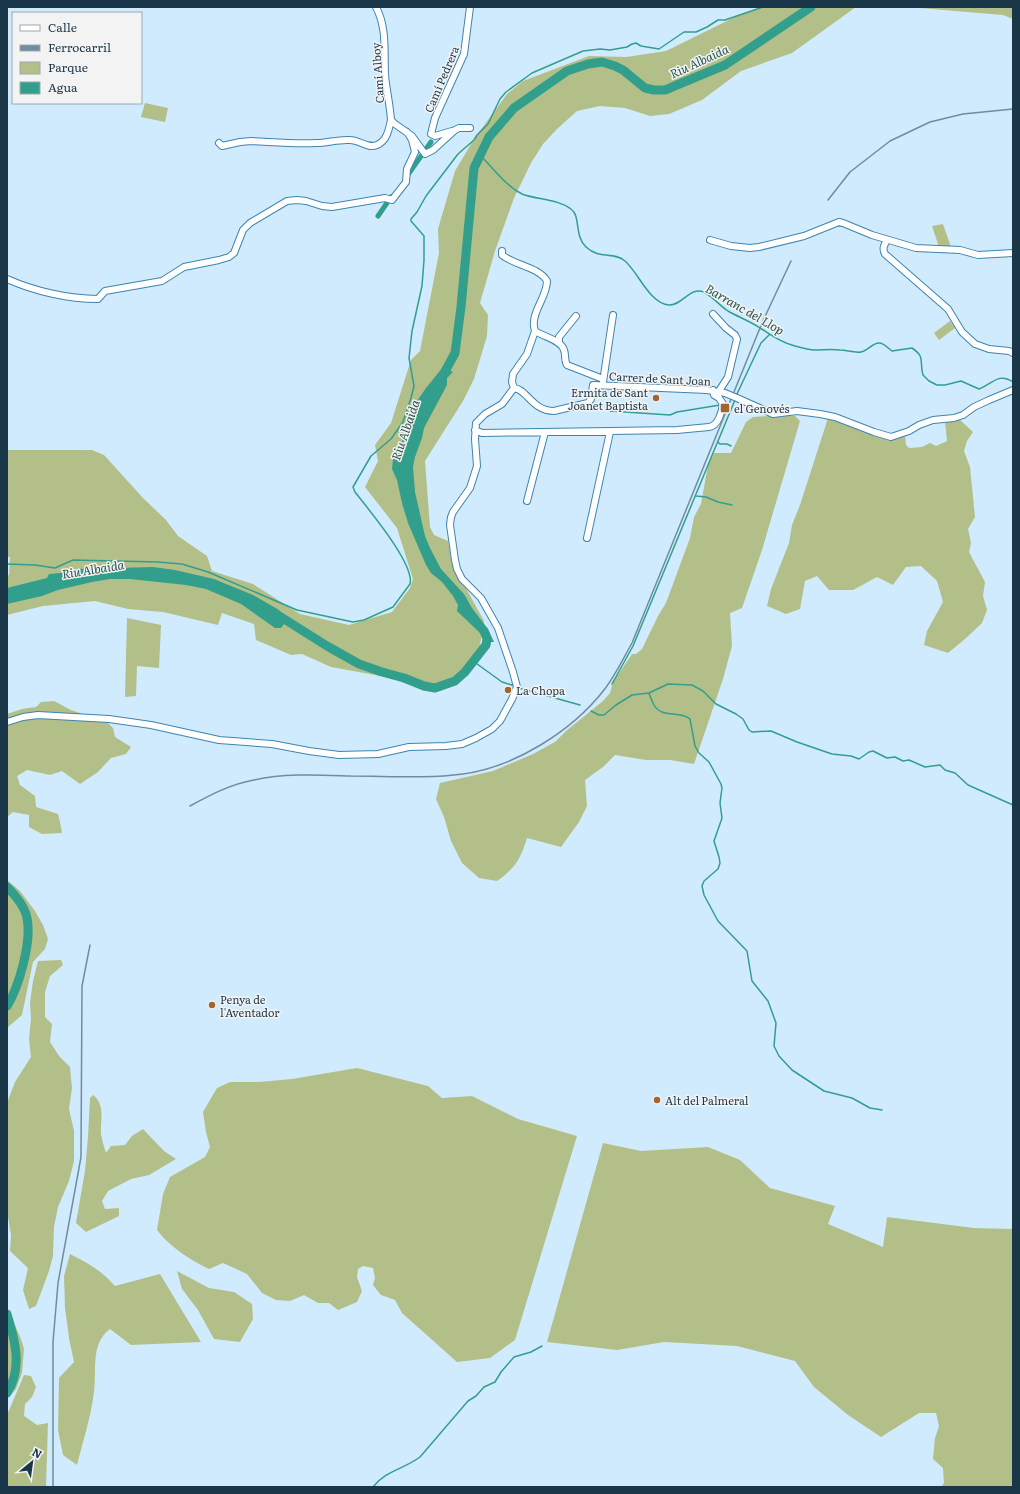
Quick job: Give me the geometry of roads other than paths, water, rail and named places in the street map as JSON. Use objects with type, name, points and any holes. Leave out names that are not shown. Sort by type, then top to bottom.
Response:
[{"type":"street","name":"Camí Alboy","points":[[376,7],[384,36],[385,74],[391,120]]},
{"type":"street","name":"Camí Pedrera","points":[[455,130],[435,136],[431,134],[435,118],[464,54],[470,7]]},
{"type":"street","points":[[391,120],[407,132],[425,154],[433,150],[455,130],[459,128],[470,128]]},
{"type":"street","points":[[219,143],[222,146],[251,141],[317,143],[349,140],[358,141],[367,146],[374,146],[380,143],[387,136],[391,120]]},
{"type":"street","points":[[7,279],[41,290],[84,299],[98,300],[105,291],[162,281],[184,267],[230,257],[234,253],[243,230],[250,223],[287,201],[306,201],[322,206],[332,207],[385,198],[392,200],[406,182],[407,169],[414,155],[415,149],[407,132]]},
{"type":"street","points":[[710,240],[731,246],[750,248],[759,247],[804,236],[839,222],[887,240],[916,248],[960,250],[978,255],[1013,253]]},
{"type":"street","points":[[887,240],[883,247],[885,254],[948,309],[967,338],[984,348],[1013,353]]},
{"type":"street","points":[[7,722],[23,717],[38,715],[109,719],[151,725],[219,740],[262,743],[309,752],[339,755],[378,754],[409,747],[462,744],[485,733],[497,724],[505,713],[515,693],[517,682],[498,628],[481,598],[462,579],[457,569],[450,525],[451,518],[458,505],[467,494],[476,472],[475,425],[478,420],[502,404],[514,388],[512,376],[527,354],[535,331],[534,324],[536,313],[545,294],[547,281],[542,275],[504,257],[502,255],[502,251]]},
{"type":"street","points":[[535,331],[558,343],[564,348],[565,362],[567,365],[603,382],[613,314]]},
{"type":"street","points":[[475,430],[482,433],[610,432],[677,430],[712,426],[717,420],[723,404],[719,398],[714,395],[719,392],[728,377],[737,339],[735,335],[723,326],[713,314]]},
{"type":"street","points":[[558,343],[559,337],[576,316]]},
{"type":"street","name":"Carrer de Sant Joan","points":[[514,388],[520,390],[537,406],[545,410],[554,411],[588,403],[591,399],[593,386],[603,382],[719,392]]},
{"type":"street","points":[[719,392],[737,398],[773,414],[797,411],[820,414],[835,417],[884,436],[891,436],[909,431],[919,425],[933,420],[954,418],[963,415],[984,402],[1013,390]]},
{"type":"street","points":[[527,501],[545,432]]},
{"type":"street","points":[[587,538],[610,432]]},
{"type":"water","points":[[443,367],[453,372],[447,378],[447,385],[424,428],[413,467],[415,492],[425,536],[441,569],[464,594],[472,608],[488,629],[494,642],[488,642],[457,611],[458,605],[453,596],[442,582],[431,573],[426,565],[408,523],[397,480],[392,469],[393,459],[402,442],[415,404]]},
{"type":"water","points":[[153,567],[175,570],[214,579],[253,595],[279,610],[284,624],[281,628],[275,628],[241,604],[206,589],[186,585],[130,579],[110,579],[92,582],[7,604],[7,588],[47,578],[49,574],[71,572],[76,569]]},
{"type":"waterway","points":[[7,564],[35,565],[55,568],[73,560],[182,564],[208,572],[297,610],[353,622],[364,620],[393,607],[410,584],[410,575],[389,537],[355,492],[353,487],[371,456],[391,439],[403,422],[414,386],[409,358],[412,331],[422,286],[424,236],[411,221],[411,219],[417,212],[426,196],[458,154],[474,140],[488,124],[500,99],[506,92],[532,73],[583,51],[600,49],[610,50],[627,47],[636,43],[641,46],[659,49],[684,32],[696,32],[718,20],[725,20],[763,7]]},
{"type":"waterway","name":"Riu Albaida","points":[[441,379],[455,353],[461,307],[474,168],[489,137],[514,108],[567,71],[588,64],[602,62],[623,70],[645,88],[665,90],[725,65],[811,7]]},
{"type":"waterway","points":[[407,176],[431,142]]},
{"type":"waterway","name":"Barranc del Llop","points":[[480,155],[505,182],[516,191],[528,196],[554,201],[571,209],[576,216],[580,237],[586,247],[601,255],[616,256],[625,261],[650,294],[662,303],[669,305],[678,303],[694,292],[704,292],[728,311],[752,323],[779,340],[798,347],[812,350],[858,352],[863,351],[874,344],[881,343],[892,351],[912,348],[921,357],[923,375],[929,381],[937,385],[945,385],[961,381],[979,389],[996,380],[1004,378],[1013,382]]},
{"type":"waterway","points":[[378,216],[391,197]]},
{"type":"waterway","points":[[736,396],[761,343],[769,335]]},
{"type":"waterway","points":[[612,684],[633,646],[735,400]]},
{"type":"waterway","points":[[610,411],[670,415],[677,412],[720,405]]},
{"type":"waterway","points":[[718,442],[720,444],[727,444],[731,446]]},
{"type":"waterway","points":[[696,496],[706,497],[718,502],[732,505]]},
{"type":"waterway","name":"Riu Albaida","points":[[273,612],[359,664],[424,686],[435,688],[455,681],[465,672],[486,645],[487,639],[484,631]]},
{"type":"waterway","points":[[473,661],[502,682],[515,686]]},
{"type":"waterway","points":[[591,711],[599,715],[604,715],[632,695],[649,693],[668,684],[692,685],[703,691],[716,704],[743,719],[749,730],[752,732],[771,731],[832,754],[851,756],[859,759],[873,751],[887,758],[895,757],[903,761],[909,760],[925,767],[940,765],[945,770],[955,773],[968,785],[1013,805]]},
{"type":"waterway","points":[[519,688],[580,705]]},
{"type":"waterway","points":[[649,693],[654,705],[661,712],[686,716],[690,719],[695,746],[699,753],[709,762],[721,784],[722,788],[720,803],[722,818],[714,841],[720,863],[718,869],[704,881],[702,886],[704,895],[718,921],[747,951],[752,981],[768,1001],[776,1023],[774,1046],[779,1056],[792,1070],[824,1091],[852,1098],[870,1108],[882,1110]]},
{"type":"waterway","name":"Riu Albaida","points":[[7,887],[22,905],[27,918],[28,928],[28,939],[20,976],[12,998],[7,1006]]},
{"type":"waterway","name":"Riu Albaida","points":[[7,1314],[13,1334],[16,1354],[15,1374],[7,1393]]},
{"type":"waterway","points":[[373,1487],[383,1477],[420,1457],[468,1401],[476,1396],[484,1387],[495,1382],[501,1372],[514,1357],[531,1352],[542,1346]]},
{"type":"railway","points":[[828,200],[850,172],[890,141],[930,122],[963,114],[1013,109]]},
{"type":"railway","points":[[190,806],[237,784],[278,776],[449,776],[483,770],[502,764],[541,745],[576,719],[591,705],[608,685],[632,643],[762,323],[791,261]]},
{"type":"railway","points":[[53,1487],[53,1342],[58,1283],[81,1157],[82,986],[90,945]]},
{"type":"place","name":"Ermita de Sant Joanet Baptista","points":[[656,398]]},
{"type":"place","name":"el Genovés","points":[[725,408]]},
{"type":"place","name":"La Chopa","points":[[508,690]]},
{"type":"place","name":"Penya de l'Aventador","points":[[212,1005]]},
{"type":"place","name":"Alt del Palmeral","points":[[657,1100]]}]
